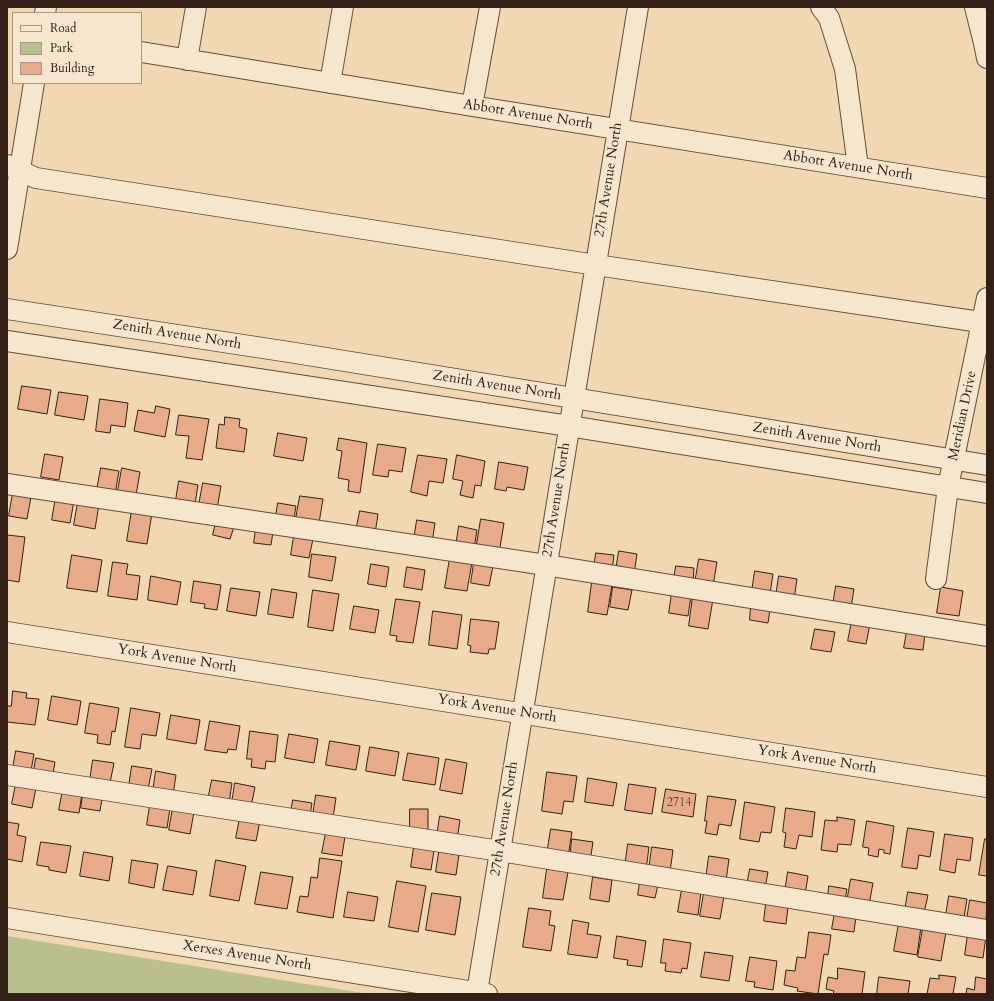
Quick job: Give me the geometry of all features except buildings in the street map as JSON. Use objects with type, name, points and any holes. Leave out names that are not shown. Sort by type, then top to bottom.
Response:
[{"type":"street","points":[[187,60],[196,7]]},
{"type":"street","points":[[330,83],[343,7]]},
{"type":"street","points":[[472,106],[490,7]]},
{"type":"street","name":"27th Avenue North","points":[[482,993],[500,851],[638,7]]},
{"type":"street","points":[[821,7],[830,18],[845,69],[858,167]]},
{"type":"street","points":[[975,7],[987,58]]},
{"type":"street","name":"Abbott Avenue North","points":[[142,52],[987,188]]},
{"type":"street","points":[[7,249],[13,167],[34,84]]},
{"type":"street","points":[[13,167],[36,178],[985,323]]},
{"type":"street","name":"Meridian Drive","points":[[936,579],[948,487],[985,323],[987,298]]},
{"type":"street","name":"Zenith Avenue North","points":[[7,309],[289,352],[987,465]]},
{"type":"street","name":"Zenith Avenue North","points":[[7,341],[569,426],[987,493]]},
{"type":"street","points":[[284,383],[289,352]]},
{"type":"street","points":[[7,484],[546,565],[987,636]]},
{"type":"street","name":"York Avenue North","points":[[7,632],[987,787]]},
{"type":"street","points":[[7,775],[500,851],[987,930]]},
{"type":"street","name":"Xerxes Avenue North","points":[[7,918],[482,993]]},
{"type":"green space","points":[[7,936],[369,994],[7,994]]}]
